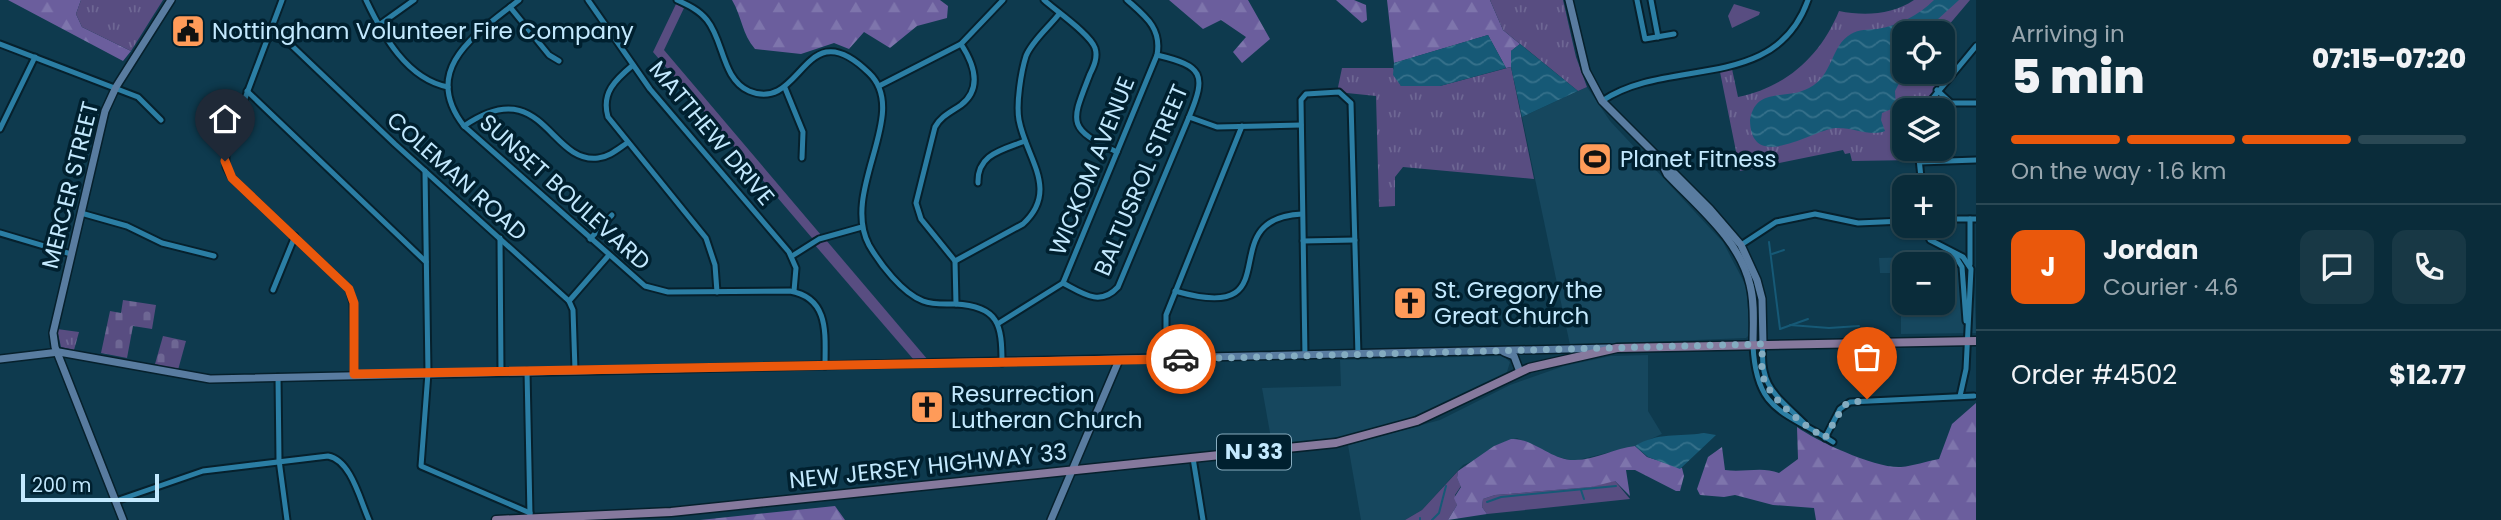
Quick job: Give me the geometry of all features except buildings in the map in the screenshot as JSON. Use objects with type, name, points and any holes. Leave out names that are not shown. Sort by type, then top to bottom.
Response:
[{"type":"main road","name":"NEW JERSEY HIGHWAY 33","points":[[496,520],[663,513],[1336,443],[1382,432],[1437,412],[1520,372],[1561,358],[1616,348],[1971,341]]},
{"type":"street","name":"MERCER STREET","points":[[123,520],[55,347],[53,333],[105,111],[116,87],[171,0]]},
{"type":"street","points":[[282,0],[226,149],[226,167],[232,178],[345,284],[352,295],[354,374]]},
{"type":"street","points":[[366,0],[379,25],[413,71],[432,83],[448,87],[451,68],[462,47],[519,0]]},
{"type":"street","points":[[379,25],[414,0]]},
{"type":"street","name":"MATTHEW DRIVE","points":[[588,0],[633,65],[792,256]]},
{"type":"street","points":[[677,0],[696,9],[708,20],[730,73],[738,84],[762,94],[785,88],[811,57],[828,51],[841,54],[863,67],[879,86],[883,113],[862,195],[862,226],[874,252],[913,296],[934,304],[956,304],[982,310],[999,323],[1002,363]]},
{"type":"street","points":[[1044,0],[1090,39],[1095,49],[1094,64],[1076,110],[1078,127],[1090,139],[1117,152]]},
{"type":"street","name":"WICKOM AVENUE","points":[[999,323],[1063,283],[1157,55],[1158,41],[1154,27],[1127,0]]},
{"type":"street","points":[[1569,0],[1582,58],[1602,102],[1710,209],[1741,245],[1757,280],[1762,299],[1754,373],[1761,391],[1786,414],[1832,442]]},
{"type":"street","points":[[1637,0],[1644,37],[1674,34]]},
{"type":"street","points":[[1651,0],[1658,37]]},
{"type":"street","points":[[1602,102],[1627,86],[1756,59],[1785,39],[1808,0]]},
{"type":"street","points":[[879,86],[961,44],[1001,1]]},
{"type":"street","points":[[510,7],[549,55],[559,61]]},
{"type":"street","points":[[955,261],[1018,227],[1031,216],[1042,185],[1025,142],[1018,115],[1026,57],[1059,14]]},
{"type":"street","name":"COLEMAN ROAD","points":[[268,35],[287,41],[569,301]]},
{"type":"street","points":[[0,44],[138,97],[160,120]]},
{"type":"street","points":[[956,304],[955,261],[921,219],[916,202],[935,127],[941,118],[966,100],[973,88],[974,67],[961,44]]},
{"type":"street","points":[[1931,98],[1976,46]]},
{"type":"street","name":"BALTUSROL STREET","points":[[1063,283],[1093,298],[1108,296],[1118,287],[1200,91],[1199,76],[1188,64],[1157,55]]},
{"type":"street","points":[[0,129],[35,57]]},
{"type":"street","points":[[633,65],[613,83],[606,100],[608,117],[706,238],[715,265],[717,292]]},
{"type":"street","name":"SUNSET BOULEVARD","points":[[448,87],[451,103],[464,126],[609,256],[653,289],[794,291]]},
{"type":"street","points":[[785,88],[803,132],[802,158]]},
{"type":"street","points":[[1937,90],[1951,103],[1976,103]]},
{"type":"street","points":[[247,91],[426,262]]},
{"type":"street","points":[[1305,356],[1301,100],[1306,94],[1339,93],[1346,96],[1352,107],[1358,355]]},
{"type":"street","points":[[464,126],[485,113],[508,109],[531,116],[576,153],[587,158],[607,156],[627,143]]},
{"type":"street","points":[[1189,117],[1210,126],[1301,125]]},
{"type":"street","points":[[1166,359],[1165,317],[1242,126]]},
{"type":"street","points":[[978,183],[983,160],[1025,142]]},
{"type":"street","points":[[1921,175],[1920,162],[1976,160]]},
{"type":"street","points":[[1662,164],[1667,174],[1732,245],[1737,254],[1750,285],[1758,344]]},
{"type":"street","points":[[425,171],[428,373],[421,466],[530,517],[527,371]]},
{"type":"street","points":[[81,213],[127,226],[162,243],[214,256]]},
{"type":"street","points":[[1175,291],[1211,300],[1229,296],[1241,287],[1248,275],[1252,248],[1260,229],[1277,217],[1303,214]]},
{"type":"street","points":[[1737,254],[1741,245],[1776,222],[1815,214],[1858,223],[1892,222]]},
{"type":"street","points":[[590,239],[612,215]]},
{"type":"street","points":[[1955,219],[1973,219],[1971,294],[1967,325]]},
{"type":"street","points":[[825,366],[823,316],[812,299],[794,291],[797,275],[792,256],[811,242],[862,226]]},
{"type":"street","points":[[0,233],[71,254]]},
{"type":"street","points":[[273,290],[295,236]]},
{"type":"street","points":[[500,238],[502,372]]},
{"type":"street","points":[[1929,238],[1951,252]]},
{"type":"street","points":[[1303,241],[1355,240]]},
{"type":"street","points":[[1732,245],[1741,245]]},
{"type":"street","points":[[1955,254],[1959,254],[1970,264]]},
{"type":"street","points":[[575,370],[573,310],[569,301],[609,256]]},
{"type":"street","points":[[1955,256],[1962,267],[1971,341],[1960,396]]},
{"type":"street","points":[[1,361],[59,352],[199,378],[1616,348]]},
{"type":"street","points":[[1503,351],[1514,356],[1520,372]]},
{"type":"street","points":[[1051,520],[1119,360]]},
{"type":"street","points":[[278,376],[279,460],[287,520]]},
{"type":"street","points":[[1825,438],[1840,409],[1850,402],[1974,396]]},
{"type":"street","points":[[116,501],[184,475],[279,460],[328,456],[340,460],[369,520]]},
{"type":"street","points":[[1193,458],[1203,520]]},
{"type":"shaded area","points":[[1587,87],[1610,121],[1723,242],[1746,286],[1750,334],[1746,338],[1570,345],[1522,117]]},
{"type":"shaded area","points":[[1955,257],[1973,260],[1976,333],[1901,334],[1901,315],[1955,315]]},
{"type":"shaded area","points":[[1879,258],[1892,258],[1892,273],[1880,273]]},
{"type":"shaded area","points":[[1648,355],[1648,411],[1662,434],[1635,446],[1574,461],[1554,456],[1517,438],[1494,446],[1483,457],[1463,465],[1422,510],[1405,520],[1361,520],[1348,445],[1440,420],[1510,385],[1564,366],[1611,356]]},
{"type":"shaded area","points":[[1503,356],[1510,362],[1507,372],[1408,419],[1347,436],[1272,444],[1262,388],[1341,386],[1340,360]]},
{"type":"green space","points":[[8,0],[81,0],[76,14],[82,27],[131,51],[123,61]]},
{"type":"green space","points":[[81,0],[163,0],[131,51],[82,27],[76,14]]},
{"type":"green space","points":[[732,0],[940,0],[948,6],[947,18],[917,26],[890,48],[864,32],[849,49],[834,43],[801,54],[755,49],[747,37]]},
{"type":"green space","points":[[1169,0],[1248,0],[1270,39],[1242,63],[1233,52],[1246,37],[1221,20],[1203,29]]},
{"type":"green space","points":[[1336,0],[1354,0],[1366,5],[1367,20],[1362,23]]},
{"type":"green space","points":[[1387,0],[1490,0],[1503,30],[1520,44],[1511,51],[1511,67],[1506,68],[1488,35],[1394,63]]},
{"type":"green space","points":[[1490,0],[1563,0],[1576,57],[1587,87],[1578,91],[1503,30]]},
{"type":"green space","points":[[1914,0],[1970,0],[1952,21],[1892,21],[1892,84],[1940,84],[1928,98],[1892,98],[1892,160],[1852,161],[1850,153],[1845,154],[1843,150],[1740,171],[1720,72],[1732,69],[1738,97],[1755,92],[1786,78],[1799,68],[1822,42],[1839,11],[1878,13]]},
{"type":"green space","points":[[676,4],[684,8],[664,50],[821,235],[812,238],[653,52]]},
{"type":"green space","points":[[1734,4],[1760,12],[1759,15],[1732,28],[1728,16]]},
{"type":"green space","points":[[1511,67],[1534,179],[1403,167],[1395,177],[1395,206],[1379,207],[1376,96],[1337,92],[1342,68],[1393,68],[1401,86],[1440,86]]},
{"type":"green space","points":[[826,240],[928,360],[914,360],[814,244]]},
{"type":"green space","points":[[123,300],[156,305],[152,329],[133,326],[127,358],[101,353],[110,311],[121,313]]},
{"type":"green space","points":[[57,329],[79,332],[74,350],[61,347]]},
{"type":"green space","points":[[163,336],[186,341],[178,370],[155,364]]},
{"type":"green space","points":[[1976,403],[1976,520],[1816,520],[1814,508],[1773,505],[1735,495],[1700,495],[1697,489],[1708,457],[1722,447],[1725,470],[1766,470],[1779,473],[1798,459],[1797,427],[1832,446],[1877,464],[1901,467],[1939,459],[1952,424]]},
{"type":"green space","points":[[1511,439],[1519,439],[1558,457],[1575,460],[1635,446],[1647,457],[1682,468],[1684,476],[1680,491],[1676,491],[1635,470],[1626,470],[1630,496],[1615,481],[1591,487],[1495,495],[1483,499],[1482,507],[1487,514],[1448,520],[1457,505],[1454,498],[1461,487],[1457,478],[1458,471],[1494,446]]},
{"type":"green space","points":[[1458,471],[1457,478],[1461,486],[1455,495],[1457,505],[1448,520],[1405,520],[1422,510]]},
{"type":"green space","points":[[1605,481],[1615,481],[1630,499],[1487,514],[1482,507],[1483,499],[1495,495],[1591,487]]},
{"type":"green space","points":[[835,506],[845,520],[700,520]]},
{"type":"water","points":[[1934,0],[1959,0],[1937,21],[1903,21]]},
{"type":"water","points":[[1892,25],[1892,84],[1899,84],[1895,98],[1892,98],[1892,109],[1882,113],[1881,120],[1885,131],[1873,133],[1836,128],[1771,147],[1760,144],[1753,136],[1750,120],[1758,102],[1809,88],[1823,76],[1844,39],[1860,30]]},
{"type":"water","points":[[1488,35],[1506,68],[1440,86],[1401,86],[1393,75],[1394,63]]},
{"type":"water","points":[[1520,44],[1578,91],[1522,117],[1511,67],[1511,51]]},
{"type":"water","points":[[1704,433],[1716,435],[1680,469],[1648,457],[1635,446],[1660,437]]},
{"type":"waterway","points":[[1769,242],[1780,329],[1808,319]]},
{"type":"waterway","points":[[1772,254],[1784,250]]},
{"type":"waterway","points":[[1790,325],[1829,328],[1859,326]]},
{"type":"waterway","points":[[1432,520],[1439,513],[1446,486]]},
{"type":"waterway","points":[[1487,502],[1501,497],[1616,486]]},
{"type":"waterway","points":[[1581,490],[1584,499]]},
{"type":"way so far","points":[[1181,359],[1763,344],[1762,368],[1769,388],[1808,428],[1825,438],[1844,405],[1867,399]]},
{"type":"place","name":"Nottingham Volunteer Fire Company","points":[[188,31]]},
{"type":"place","name":"Planet Fitness","points":[[1595,159]]},
{"type":"place","name":"St. Gregory the Great Church","points":[[1410,303]]},
{"type":"place","name":"Resurrection Lutheran Church","points":[[927,407]]},
{"type":"route","points":[[225,161],[232,178],[349,289],[354,303],[354,374],[1181,359]]}]
